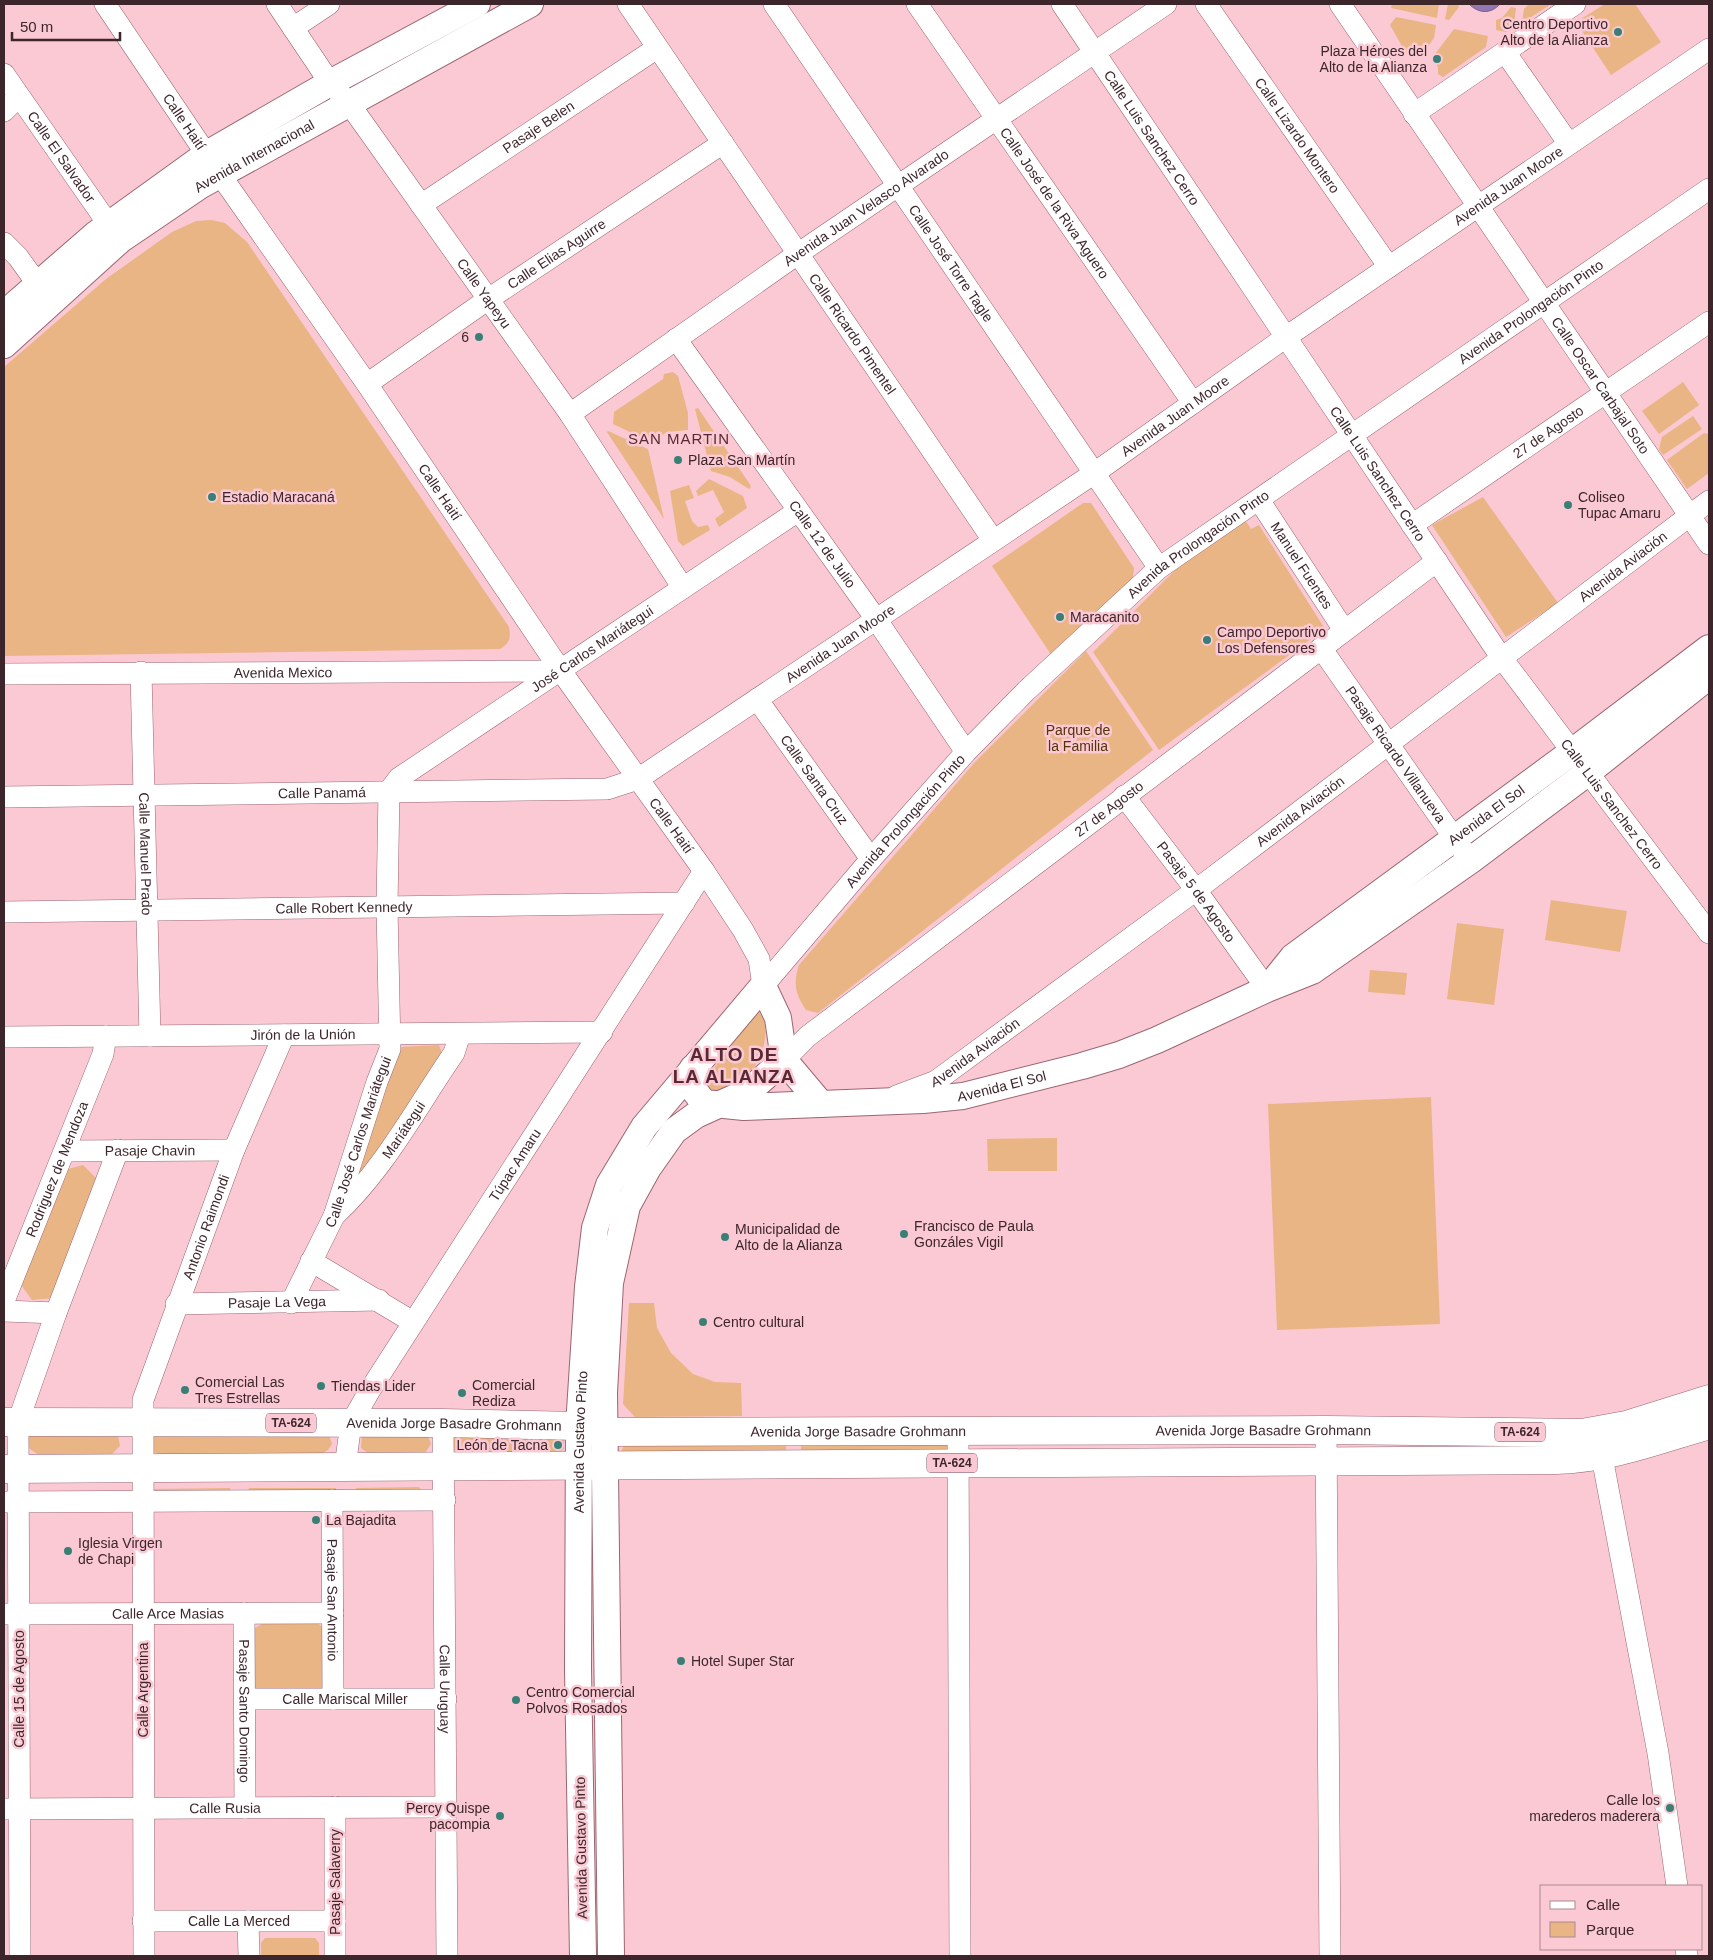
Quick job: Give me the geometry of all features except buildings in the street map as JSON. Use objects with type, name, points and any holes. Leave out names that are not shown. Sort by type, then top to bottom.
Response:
[{"type":"highway","name":"Avenida Jorge Basadre Grohmann","points":[[11,1422],[443,1423],[592,1429],[795,1431],[1326,1430],[1600,1444],[1626,1426],[1709,1399]]},
{"type":"highway","name":"Avenida Jorge Basadre Grohmann","points":[[11,1469],[1556,1460],[1600,1444],[1709,1425]]},
{"type":"highway","points":[[795,1431],[795,1464]]},
{"type":"main road","name":"Avenida Internacional","points":[[4,346],[44,294],[115,232],[330,83],[477,4]]},
{"type":"main road","name":"Avenida Internacional","points":[[213,164],[348,102],[530,4]]},
{"type":"main road","name":"Avenida Internacional","points":[[4,314],[44,294]]},
{"type":"main road","name":"Avenida El Sol","points":[[1267,989],[1293,957],[1455,839],[1709,648]]},
{"type":"main road","name":"Avenida El Sol","points":[[720,1106],[880,1102],[968,1095],[1120,1055],[1157,1040],[1267,989],[1312,972],[1471,860],[1587,773],[1709,676]]},
{"type":"main road","points":[[763,986],[778,1018],[784,1060],[821,1104]]},
{"type":"main road","name":"Avenida Gustavo Pinto","points":[[611,1956],[606,1465],[592,1429],[588,1288],[595,1228],[609,1185],[644,1127],[763,986]]},
{"type":"main road","points":[[693,1068],[694,1090],[698,1098],[704,1103],[720,1106],[749,1091],[773,1072],[784,1060]]},
{"type":"main road","name":"Avenida Gustavo Pinto","points":[[583,1956],[578,1669],[578,1465],[604,1392],[610,1283],[627,1206],[648,1168],[674,1131],[696,1115],[720,1106]]},
{"type":"street","name":"Calle Haití","points":[[105,4],[213,164],[367,384],[561,671],[743,930],[759,959],[763,986]]},
{"type":"street","name":"Calle Yapeyu","points":[[277,4],[330,83],[348,102],[420,206],[570,414],[683,588]]},
{"type":"street","points":[[293,28],[329,4]]},
{"type":"street","name":"Calle Ricardo Pimentel","points":[[628,4],[993,540]]},
{"type":"street","name":"Calle José Torre Tagle","points":[[774,4],[1158,568]]},
{"type":"street","name":"Calle José de la Riva Aguero","points":[[917,4],[998,118],[1193,403]]},
{"type":"street","name":"Calle Luis Sanchez Cerro","points":[[1062,4],[1501,657],[1709,933]]},
{"type":"street","name":"Avenida Juan Velasco Alvarado","points":[[570,414],[799,253],[1166,4]]},
{"type":"street","name":"Calle Lizardo Montero","points":[[1206,4],[1390,267]]},
{"type":"street","name":"Calle Oscar Carbajal Soto","points":[[1340,4],[1709,544]]},
{"type":"street","points":[[1414,114],[1575,4]]},
{"type":"street","name":"Pasaje Belen","points":[[420,206],[657,48]]},
{"type":"street","name":"Avenida Juan Moore","points":[[638,779],[1093,474],[1286,337],[1709,49]]},
{"type":"street","points":[[1505,52],[1569,144]]},
{"type":"street","name":"Calle El Salvador","points":[[4,74],[11,104],[115,232]]},
{"type":"street","name":"Calle Elias Aguirre","points":[[367,384],[487,300],[723,143]]},
{"type":"street","name":"Avenida Prolongación Pinto","points":[[763,986],[871,858],[966,752],[1026,690],[1158,568],[1709,189]]},
{"type":"street","points":[[4,243],[18,257],[44,294]]},
{"type":"street","name":"27 de Agosto","points":[[1412,525],[1709,322]]},
{"type":"street","name":"Calle 12 de Julio","points":[[676,339],[876,619],[966,752]]},
{"type":"street","name":"Manuel Fuentes","points":[[1259,500],[1344,630]]},
{"type":"street","name":"Avenida Aviación","points":[[880,1102],[936,1081],[1196,890],[1709,501]]},
{"type":"street","name":"José Carlos Mariátegui","points":[[389,791],[399,778],[798,511]]},
{"type":"street","name":"27 de Agosto","points":[[784,1060],[808,1036],[1436,561]]},
{"type":"street","name":"Pasaje Ricardo Villanueva","points":[[1320,648],[1390,743],[1471,860]]},
{"type":"street","name":"Avenida Mexico","points":[[4,674],[561,671]]},
{"type":"street","name":"Calle Manuel Prado","points":[[141,672],[142,797],[148,911],[150,1036]]},
{"type":"street","name":"Calle Santa Cruz","points":[[758,699],[871,858]]},
{"type":"street","name":"Calle Panamá","points":[[4,797],[142,797],[389,791],[607,789],[638,779]]},
{"type":"street","name":"Calle José Carlos Mariátegui","points":[[291,1303],[334,1216],[377,1082],[390,1049],[387,908],[389,791]]},
{"type":"street","name":"Pasaje 5 de Agosto","points":[[1124,796],[1196,890],[1267,989]]},
{"type":"street","name":"Túpac Amaru","points":[[345,1467],[351,1423],[370,1390],[704,872]]},
{"type":"street","name":"Calle Robert Kennedy","points":[[4,912],[684,903]]},
{"type":"street","name":"Jirón de la Unión","points":[[4,1037],[602,1032]]},
{"type":"street","name":"Mariátegui","points":[[334,1216],[356,1196],[384,1160],[454,1053],[460,1034]]},
{"type":"street","name":"Antonio Raimondi","points":[[142,1423],[143,1400],[176,1304],[234,1150],[284,1035]]},
{"type":"street","name":"Rodriguez de Mendoza","points":[[4,1301],[66,1151],[103,1054],[106,1036]]},
{"type":"street","name":"Calle 15 de Agosto","points":[[20,1956],[12,1809],[11,1422],[56,1313],[118,1150]]},
{"type":"street","name":"Pasaje Chavin","points":[[66,1151],[234,1150]]},
{"type":"street","points":[[311,1261],[414,1322]]},
{"type":"street","name":"Pasaje La Vega","points":[[176,1304],[379,1300]]},
{"type":"street","points":[[4,1311],[56,1313]]},
{"type":"street","name":"Calle Argentina","points":[[142,1423],[144,1956]]},
{"type":"street","name":"Calle Uruguay","points":[[443,1423],[447,1956]]},
{"type":"street","points":[[1326,1430],[1330,1956]]},
{"type":"street","points":[[958,1431],[960,1956]]},
{"type":"street","points":[[1600,1444],[1658,1753],[1677,1885]]},
{"type":"street","name":"Pasaje San Antonio","points":[[332,1500],[333,1699]]},
{"type":"street","points":[[11,1502],[445,1500]]},
{"type":"street","name":"Pasaje Santo Domingo","points":[[244,1613],[245,1808]]},
{"type":"street","name":"Calle Arce Masias","points":[[11,1614],[333,1613]]},
{"type":"street","name":"Calle Mariscal Miller","points":[[245,1700],[446,1699]]},
{"type":"street","name":"Pasaje Salaverry","points":[[335,1807],[335,1956]]},
{"type":"street","name":"Calle Rusia","points":[[12,1809],[446,1807]]},
{"type":"street","name":"Calle La Merced","points":[[144,1921],[335,1920]]},
{"type":"street","points":[[248,1921],[248,1956]]},
{"type":"green space","points":[[1392,4],[1439,4],[1437,18],[1391,8]]},
{"type":"green space","points":[[1448,4],[1458,4],[1459,7],[1449,20],[1445,19]]},
{"type":"green space","points":[[1529,4],[1551,4],[1522,23],[1524,9]]},
{"type":"green space","name":"Centro Deportivo Alto de la Alianza","points":[[1605,4],[1635,4],[1661,42],[1611,75],[1576,22]]},
{"type":"green space","points":[[1511,7],[1516,8],[1514,26],[1506,32],[1496,30],[1496,20],[1502,18]]},
{"type":"green space","points":[[1396,17],[1436,25],[1434,38],[1424,52],[1413,52],[1407,55],[1390,25]]},
{"type":"green space","points":[[1454,29],[1488,36],[1486,47],[1443,77],[1438,74],[1438,67],[1432,58]]},
{"type":"green space","name":"Estadio Maracaná","points":[[211,220],[225,223],[247,242],[509,627],[509,640],[506,645],[500,649],[4,656],[4,367],[106,279],[172,232],[196,221]]},
{"type":"green space","points":[[673,372],[678,376],[688,413],[688,430],[667,432],[651,442],[613,424],[614,412],[663,379],[664,374]]},
{"type":"green space","points":[[1683,382],[1699,405],[1659,434],[1642,411]]},
{"type":"green space","points":[[698,408],[751,486],[749,489],[730,477],[711,471],[695,409]]},
{"type":"green space","points":[[1693,416],[1702,429],[1663,455],[1659,449],[1662,437]]},
{"type":"green space","points":[[607,432],[648,449],[664,519]]},
{"type":"green space","points":[[1704,433],[1709,434],[1709,473],[1687,489],[1667,460]]},
{"type":"green space","points":[[709,479],[743,496],[747,508],[719,527],[715,519],[724,512],[713,490],[698,496],[696,491]]},
{"type":"green space","points":[[689,485],[694,498],[685,501],[692,521],[698,527],[708,525],[710,530],[683,546],[678,541],[670,491]]},
{"type":"green space","points":[[1483,497],[1558,603],[1506,637],[1432,525]]},
{"type":"green space","name":"Maracanito","points":[[1083,503],[1091,503],[1134,568],[1133,578],[1052,656],[992,566]]},
{"type":"green space","name":"Campo Deportivo Los Defensores","points":[[1245,520],[1251,529],[1259,525],[1325,629],[1159,750],[1093,652],[1179,566]]},
{"type":"green space","name":"Parque de la Familia","points":[[1086,651],[1153,750],[818,1013],[806,1010],[799,999],[796,988],[799,965],[975,762]]},
{"type":"green space","points":[[1551,900],[1627,911],[1620,952],[1545,940]]},
{"type":"green space","points":[[1457,923],[1504,929],[1494,1005],[1447,999]]},
{"type":"green space","points":[[1370,970],[1407,973],[1405,995],[1368,992]]},
{"type":"green space","points":[[758,1011],[764,1021],[766,1032],[760,1057],[745,1079],[736,1087],[726,1092],[711,1092],[703,1082]]},
{"type":"green space","points":[[439,1045],[442,1053],[434,1066],[341,1203],[400,1047]]},
{"type":"green space","points":[[1431,1097],[1440,1324],[1277,1330],[1268,1104]]},
{"type":"green space","points":[[1057,1138],[1057,1171],[988,1171],[987,1139]]},
{"type":"green space","points":[[83,1165],[98,1180],[54,1298],[32,1300],[19,1282],[68,1169]]},
{"type":"green space","points":[[629,1303],[654,1303],[657,1328],[671,1353],[693,1374],[715,1382],[741,1383],[742,1416],[635,1417],[623,1404]]},
{"type":"green space","points":[[30,1431],[118,1435],[120,1446],[112,1454],[37,1454],[30,1449],[27,1443]]},
{"type":"green space","points":[[328,1432],[332,1444],[323,1453],[163,1456],[149,1450],[149,1434]]},
{"type":"green space","points":[[362,1434],[427,1434],[431,1444],[425,1453],[369,1454],[361,1448]]},
{"type":"green space","points":[[451,1434],[560,1436],[564,1440],[564,1449],[559,1452],[464,1453],[451,1450]]},
{"type":"green space","points":[[949,1442],[953,1451],[801,1451],[801,1445]]},
{"type":"green space","points":[[786,1444],[786,1451],[621,1452],[624,1445]]},
{"type":"green space","points":[[419,1487],[422,1490],[356,1492],[356,1488]]},
{"type":"green space","points":[[230,1488],[231,1492],[152,1494],[152,1489]]},
{"type":"green space","points":[[249,1488],[336,1488],[336,1492],[248,1492]]},
{"type":"green space","points":[[264,1623],[318,1623],[326,1632],[326,1688],[316,1694],[259,1694],[254,1687],[253,1629]]},
{"type":"green space","points":[[265,1938],[315,1938],[319,1943],[319,1956],[261,1956],[261,1943]]},
{"type":"shaded area","points":[[1469,4],[1500,4],[1493,10],[1485,12],[1477,10]]},
{"type":"place","name":"Centro Deportivo Alto de la Alianza","points":[[1618,32]]},
{"type":"place","name":"Plaza Héroes del Alto de la Alianza","points":[[1437,59]]},
{"type":"place","name":"6","points":[[479,337]]},
{"type":"place","name":"Plaza San Martín","points":[[678,460]]},
{"type":"place","name":"Estadio Maracaná","points":[[212,497]]},
{"type":"place","name":"Coliseo Tupac Amaru","points":[[1568,505]]},
{"type":"place","name":"Maracanito","points":[[1060,617]]},
{"type":"place","name":"Campo Deportivo Los Defensores","points":[[1207,640]]},
{"type":"place","name":"Francisco de Paula Gonzáles Vigil","points":[[904,1234]]},
{"type":"place","name":"Municipalidad de Alto de la Alianza","points":[[725,1237]]},
{"type":"place","name":"Centro cultural","points":[[703,1322]]},
{"type":"place","name":"Tiendas Lider","points":[[321,1386]]},
{"type":"place","name":"Comercial Las Tres Estrellas","points":[[185,1390]]},
{"type":"place","name":"Comercial Rediza","points":[[462,1393]]},
{"type":"place","name":"León de Tacna","points":[[558,1445]]},
{"type":"place","name":"La Bajadita","points":[[316,1520]]},
{"type":"place","name":"Iglesia Virgen de Chapi","points":[[68,1551]]},
{"type":"place","name":"Hotel Super Star","points":[[681,1661]]},
{"type":"place","name":"Centro Comercial Polvos Rosados","points":[[516,1700]]},
{"type":"place","name":"Calle los marederos maderera","points":[[1670,1808]]},
{"type":"place","name":"Percy Quispe pacompia","points":[[500,1816]]},
{"type":"district","name":"SAN MARTIN","points":[[679,438]]},
{"type":"district","name":"ALTO DE LA ALIANZA","points":[[734,1065]]}]
